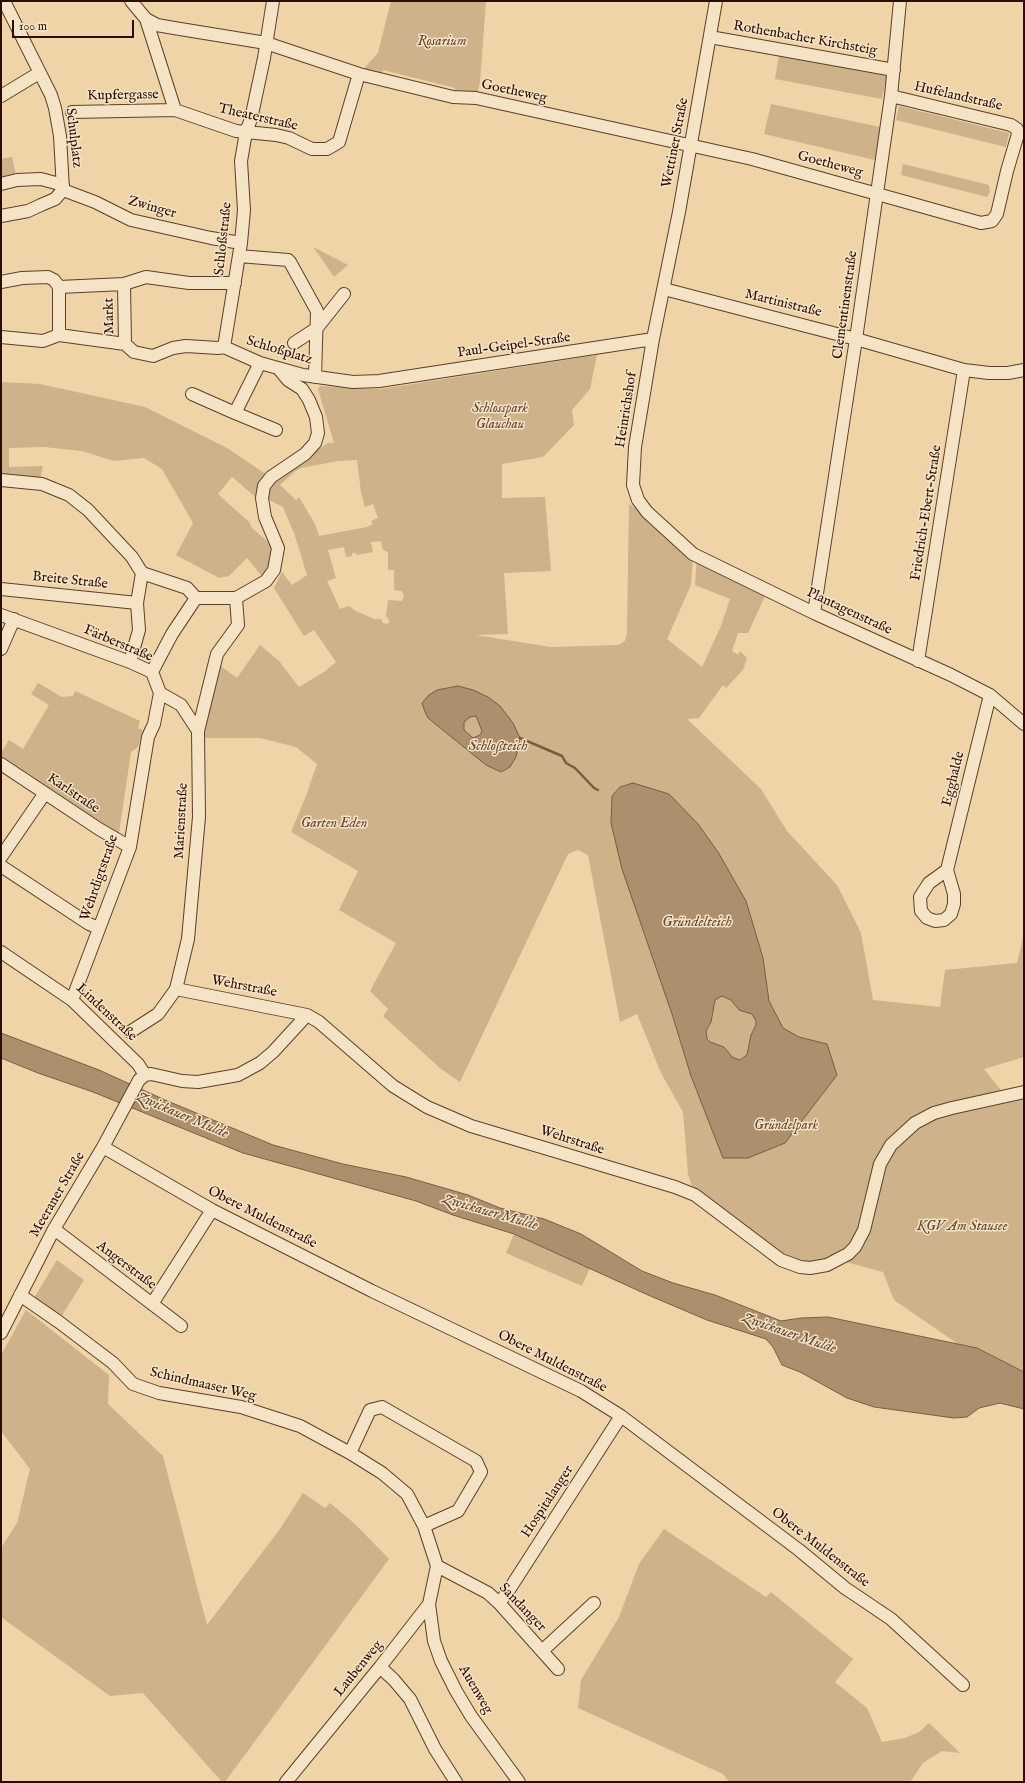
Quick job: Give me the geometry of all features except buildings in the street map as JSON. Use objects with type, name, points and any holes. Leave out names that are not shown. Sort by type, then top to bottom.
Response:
[{"type":"street","name":"Schulplatz","points":[[4,1],[51,95],[59,131],[63,188]]},
{"type":"street","points":[[131,1],[146,19],[175,110]]},
{"type":"street","name":"Schloßstraße","points":[[224,347],[241,257],[244,210],[241,161],[246,132],[251,119],[273,1]]},
{"type":"street","name":"Wettiner Straße","points":[[664,289],[716,1]]},
{"type":"street","name":"Clementinenstraße","points":[[814,613],[891,96],[900,1]]},
{"type":"street","name":"Goetheweg","points":[[146,19],[157,25],[266,42],[359,74],[453,97],[476,98],[752,158],[877,193]]},
{"type":"street","name":"Rothenbacher Kirchsteig","points":[[710,37],[894,70]]},
{"type":"street","points":[[1,96],[39,73]]},
{"type":"street","name":"Theaterstraße","points":[[175,110],[236,131],[276,135],[289,138],[312,149],[327,150],[340,142],[359,74]]},
{"type":"street","name":"Hufelandstraße","points":[[877,193],[981,223],[992,221],[997,214],[1006,171],[1018,134],[1014,125],[891,96]]},
{"type":"street","name":"Kupfergasse","points":[[72,112],[175,110]]},
{"type":"street","name":"Zwinger","points":[[1,184],[17,180],[41,179],[94,202],[130,220],[210,238],[241,243]]},
{"type":"street","points":[[1,216],[28,211],[55,199],[63,188]]},
{"type":"street","points":[[241,257],[288,260],[290,262],[317,311],[315,377]]},
{"type":"street","points":[[1,282],[22,278],[48,277],[54,280],[60,287],[59,335],[43,341],[1,337]]},
{"type":"street","points":[[124,284],[146,277],[189,283],[235,283]]},
{"type":"street","name":"Markt","points":[[59,335],[125,344],[124,284],[60,287]]},
{"type":"street","name":"Martinistraße","points":[[664,289],[856,339],[964,370],[990,373],[1008,373],[1024,370]]},
{"type":"street","name":"Heinrichshof","points":[[662,526],[647,512],[638,500],[633,485],[636,447],[653,339],[664,289]]},
{"type":"street","points":[[294,343],[317,328],[344,294]]},
{"type":"street","name":"Paul-Geipel-Straße","points":[[379,381],[653,339]]},
{"type":"street","name":"Schloßplatz","points":[[125,344],[134,352],[153,356],[172,348],[193,345],[218,348],[224,347],[229,351],[260,363],[315,377],[354,382],[379,381]]},
{"type":"street","points":[[235,413],[260,363]]},
{"type":"street","points":[[1,480],[42,484],[69,495],[88,510],[132,558],[142,573],[187,588],[196,598],[236,598],[266,581],[274,570],[278,548],[265,517],[262,498],[264,486],[271,478],[305,454],[315,443],[318,433],[316,417],[309,400],[302,389],[288,380],[278,368]]},
{"type":"street","name":"Friedrich-Ebert-Straße","points":[[918,661],[964,370]]},
{"type":"street","points":[[192,394],[276,430]]},
{"type":"street","name":"Plantagenstraße","points":[[662,526],[693,554],[814,613],[951,675],[990,695],[1024,724]]},
{"type":"street","points":[[130,662],[139,630],[137,603],[142,573]]},
{"type":"street","name":"Breite Straße","points":[[1,589],[137,603]]},
{"type":"street","points":[[152,672],[172,634],[196,598]]},
{"type":"street","name":"Marienstraße","points":[[130,1032],[158,1014],[176,989],[188,939],[199,817],[198,731],[217,654],[238,625],[236,598]]},
{"type":"street","name":"Färberstraße","points":[[1,615],[130,662],[152,672],[160,693]]},
{"type":"street","points":[[1,649],[14,620]]},
{"type":"street","points":[[160,693],[181,705],[198,731]]},
{"type":"street","name":"Wehrdigtstraße","points":[[72,1000],[130,847],[148,737],[154,724],[160,693]]},
{"type":"street","name":"Egghalde","points":[[948,870],[990,695]]},
{"type":"street","name":"Karlstraße","points":[[1,764],[99,829],[130,847]]},
{"type":"street","points":[[1,857],[45,793]]},
{"type":"street","points":[[1,866],[89,924],[99,928]]},
{"type":"street","name":"Lindenstraße","points":[[1,952],[72,1000],[138,1064],[142,1077]]},
{"type":"street","name":"Wehrstraße","points":[[176,989],[307,1015],[319,1022],[393,1086],[427,1107],[471,1126],[675,1187],[695,1195],[781,1260],[792,1265],[810,1268],[819,1267],[838,1260],[851,1250],[860,1238],[864,1230],[880,1164],[891,1145],[903,1132],[915,1123],[934,1113],[1024,1092]]},
{"type":"street","points":[[142,1077],[151,1074],[182,1081],[198,1082],[238,1075],[260,1063],[273,1052],[307,1015]]},
{"type":"street","name":"Meeraner Straße","points":[[1,1333],[54,1229],[123,1113],[142,1077]]},
{"type":"street","name":"Obere Muldenstraße","points":[[103,1147],[212,1210],[372,1291],[581,1391],[621,1416],[799,1550],[845,1588],[891,1619],[963,1686]]},
{"type":"street","points":[[152,1304],[212,1210]]},
{"type":"street","name":"Angerstraße","points":[[54,1229],[181,1326]]},
{"type":"street","name":"Schindmaaser Weg","points":[[20,1295],[59,1322],[113,1364],[133,1384],[159,1393],[241,1407],[300,1426],[382,1472],[407,1494],[424,1526],[437,1566]]},
{"type":"street","points":[[350,1453],[370,1410],[382,1407],[476,1461],[481,1472],[458,1510],[424,1526]]},
{"type":"street","name":"Hospitalanger","points":[[499,1603],[507,1593],[621,1416]]},
{"type":"street","name":"Sandanger","points":[[437,1566],[488,1593],[499,1603],[558,1669]]},
{"type":"street","name":"Laubenweg","points":[[286,1782],[380,1667],[429,1604],[437,1566]]},
{"type":"street","name":"Sandanger","points":[[542,1651],[594,1603]]},
{"type":"street","name":"Auenweg","points":[[429,1604],[434,1641],[441,1661],[456,1691],[471,1716],[519,1782]]},
{"type":"street","points":[[380,1667],[394,1680],[410,1699],[435,1749],[456,1782]]},
{"type":"green space","name":"Rosarium","points":[[391,1],[486,1],[480,82],[476,98],[453,97],[455,88],[383,70],[380,79],[359,74],[378,53]]},
{"type":"green space","points":[[779,55],[887,74],[882,99],[775,79]]},
{"type":"green space","points":[[771,104],[880,127],[875,160],[764,134]]},
{"type":"green space","points":[[899,106],[1009,133],[1006,147],[896,120]]},
{"type":"green space","points":[[12,157],[17,180],[1,184],[1,159]]},
{"type":"green space","points":[[903,164],[989,185],[990,192],[987,197],[901,175]]},
{"type":"green space","points":[[315,248],[348,265],[334,277]]},
{"type":"green space","points":[[597,355],[590,389],[572,410],[574,425],[543,457],[502,464],[502,498],[545,497],[551,571],[504,573],[508,634],[475,635],[551,647],[618,645],[625,641],[627,633],[629,504],[662,526],[693,554],[691,585],[667,639],[702,667],[721,626],[730,599],[695,585],[697,556],[766,594],[748,633],[738,633],[732,651],[738,655],[740,651],[747,658],[743,670],[726,688],[723,685],[699,718],[687,719],[761,789],[787,831],[837,885],[861,933],[873,1000],[940,1007],[945,970],[1017,963],[1024,934],[1024,1057],[984,1069],[1005,1095],[1024,1092],[1024,1372],[977,1348],[958,1344],[894,1300],[883,1272],[838,1260],[800,1267],[695,1195],[688,1174],[683,1112],[661,1073],[637,1014],[620,1022],[588,855],[578,850],[568,854],[460,1082],[441,1069],[383,1016],[388,1009],[370,991],[396,943],[339,910],[358,871],[291,832],[317,764],[296,747],[260,738],[204,738],[204,728],[218,664],[237,678],[260,645],[279,661],[299,687],[324,672],[336,662],[314,630],[304,636],[274,588],[282,572],[292,585],[307,575],[294,533],[283,507],[265,498],[258,499],[232,477],[218,494],[250,523],[251,527],[276,549],[264,579],[247,558],[229,576],[219,578],[176,555],[193,523],[162,469],[144,458],[114,461],[82,451],[44,447],[9,448],[9,467],[43,466],[40,480],[1,475],[1,382],[40,384],[145,407],[227,448],[273,479],[328,443],[334,443],[318,389],[320,386],[381,389]],"holes":[[[357,460],[361,492],[365,507],[373,504],[378,518],[371,521],[373,524],[367,527],[319,536],[315,524],[299,497],[296,500],[280,485],[294,472],[301,468],[338,461]],[[381,541],[383,550],[388,552],[388,570],[394,570],[394,590],[402,591],[404,595],[402,601],[388,600],[386,616],[389,623],[386,624],[383,623],[381,619],[374,619],[356,611],[349,606],[340,609],[327,581],[336,578],[328,550],[344,547],[346,557],[352,556],[352,553],[357,555],[373,552],[371,542]]]},
{"type":"green space","points":[[38,683],[62,697],[73,696],[75,691],[140,721],[138,728],[143,730],[138,747],[131,752],[119,833],[116,833],[1,757],[1,753],[9,740],[23,749],[49,705],[31,694]]},
{"type":"green space","points":[[514,1234],[590,1268],[582,1286],[506,1253]]},
{"type":"green space","points":[[57,1260],[84,1280],[61,1317],[34,1298]]},
{"type":"green space","points":[[26,1310],[109,1375],[108,1404],[163,1456],[207,1625],[280,1529],[303,1493],[325,1508],[330,1503],[355,1524],[389,1559],[225,1782],[222,1782],[143,1693],[110,1696],[1,1617],[1,1548],[17,1523],[30,1469],[1,1431],[1,1355]]},
{"type":"green space","points":[[664,1529],[766,1597],[771,1592],[853,1659],[835,1682],[867,1708],[882,1742],[905,1738],[919,1732],[929,1723],[960,1753],[942,1751],[923,1763],[910,1782],[729,1782],[723,1774],[578,1708],[581,1680],[619,1617],[639,1564]]},
{"type":"water","name":"Schloßteich","points":[[458,686],[473,690],[488,697],[500,706],[513,723],[520,738],[516,757],[510,767],[501,772],[486,765],[428,718],[422,703],[429,695],[437,690]],"holes":[[[476,716],[482,731],[480,735],[473,738],[464,730],[464,722],[470,717]]]},
{"type":"water","name":"Gründelteich","points":[[633,783],[669,794],[698,824],[718,852],[746,901],[763,958],[769,1001],[783,1028],[799,1037],[827,1044],[837,1075],[785,1143],[748,1158],[723,1158],[691,1076],[672,1014],[622,869],[611,823],[612,796],[620,787]],"holes":[[[722,996],[731,1000],[739,1010],[752,1014],[756,1021],[756,1025],[751,1035],[747,1055],[740,1060],[732,1057],[724,1047],[710,1042],[707,1039],[706,1031],[711,1022],[715,1000]]]},
{"type":"water","name":"Zwickauer Mulde","points":[[1,1033],[99,1070],[165,1100],[273,1145],[343,1164],[406,1177],[468,1195],[500,1208],[544,1219],[581,1234],[642,1271],[673,1283],[715,1295],[781,1321],[801,1318],[828,1317],[977,1348],[1024,1372],[1024,1409],[1000,1403],[979,1408],[967,1417],[954,1418],[874,1407],[847,1398],[800,1372],[782,1365],[773,1347],[766,1339],[707,1320],[514,1234],[453,1215],[416,1201],[243,1153],[93,1092],[38,1073],[1,1058]]},
{"type":"waterway","points":[[520,738],[562,756],[566,763],[575,768],[594,788],[598,790]]},
{"type":"park label","name":"Schlosspark Glauchau","points":[[500,418]]},
{"type":"park label","name":"Garten Eden","points":[[334,824]]},
{"type":"park label","name":"Gründelpark","points":[[786,1126]]},
{"type":"park label","name":"KGV Am Stausee","points":[[962,1227]]}]
